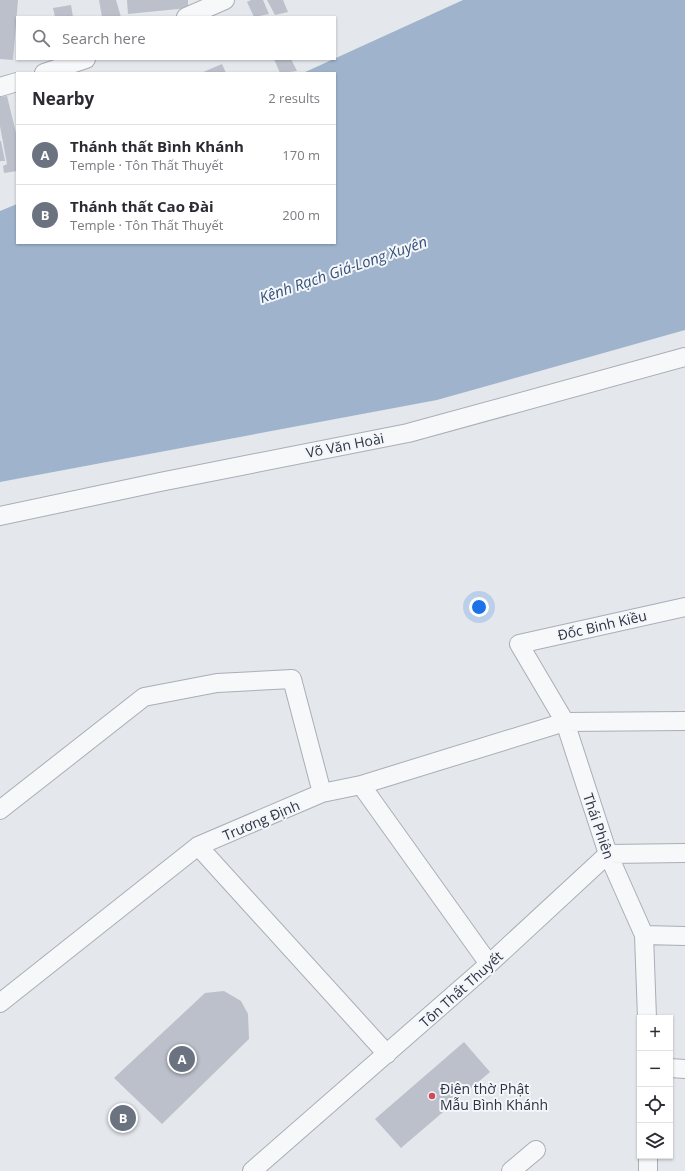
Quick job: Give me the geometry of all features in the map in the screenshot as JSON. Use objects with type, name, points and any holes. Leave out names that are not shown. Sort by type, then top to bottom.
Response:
[{"type":"street","points":[[188,16],[224,0]]},
{"type":"street","points":[[47,72],[83,60]]},
{"type":"street","points":[[0,87],[16,82]]},
{"type":"street","name":"Võ Văn Hoài","points":[[0,516],[160,482],[408,433],[685,357]]},
{"type":"street","name":"Đốc Binh Kiều","points":[[519,644],[685,607]]},
{"type":"street","name":"Thái Phiên","points":[[519,644],[565,722],[608,854],[644,935],[647,1015]]},
{"type":"street","points":[[0,810],[144,697],[224,682],[292,679],[322,794]]},
{"type":"street","name":"Trương Định","points":[[0,1003],[198,846],[322,794],[360,785],[565,722],[685,721]]},
{"type":"street","points":[[360,785],[489,964]]},
{"type":"street","points":[[198,846],[386,1054]]},
{"type":"street","points":[[608,854],[685,854]]},
{"type":"street","name":"Tôn Thất Thuyết","points":[[252,1171],[489,964],[608,854]]},
{"type":"street","points":[[644,935],[685,936]]},
{"type":"street","points":[[673,1068],[685,1068]]},
{"type":"street","points":[[511,1171],[536,1150]]},
{"type":"street","points":[[648,1159],[648,1171]]},
{"type":"water","name":"Kênh Rạch Giá-Long Xuyên","points":[[463,0],[685,0],[685,330],[437,400],[0,482],[0,211],[16,204],[16,244],[336,244],[336,72],[305,72],[331,60],[336,60],[336,58]]},
{"type":"building","points":[[0,0],[18,0],[13,60],[0,59]]},
{"type":"building","points":[[99,0],[116,0],[121,16],[102,16]]},
{"type":"building","points":[[127,0],[188,0],[188,8],[128,14]]},
{"type":"building","points":[[251,0],[263,0],[269,14],[254,16],[247,2]]},
{"type":"building","points":[[267,0],[283,0],[288,12],[275,15]]},
{"type":"building","points":[[71,5],[73,16],[55,16],[53,8]]},
{"type":"building","points":[[274,60],[292,60],[297,71],[288,72],[280,72]]},
{"type":"building","points":[[222,64],[226,72],[203,72]]},
{"type":"building","points":[[7,96],[16,133],[16,171],[4,173],[3,166],[7,164],[0,126],[0,97]]},
{"type":"building","points":[[1,141],[5,161],[0,161]]},
{"type":"building","points":[[224,991],[241,1001],[248,1014],[249,1039],[162,1124],[114,1078],[205,993]]},
{"type":"building","name":"Điện thờ Phật Mẫu Bình Khánh","points":[[464,1042],[490,1072],[401,1148],[375,1119]]},
{"type":"place","name":"Thánh thất Bình Khánh","points":[[182,1059]]},
{"type":"place","name":"Điện thờ Phật Mẫu Bình Khánh","points":[[432,1096]]},
{"type":"place","name":"Thánh thất Cao Đài","points":[[123,1118]]}]
